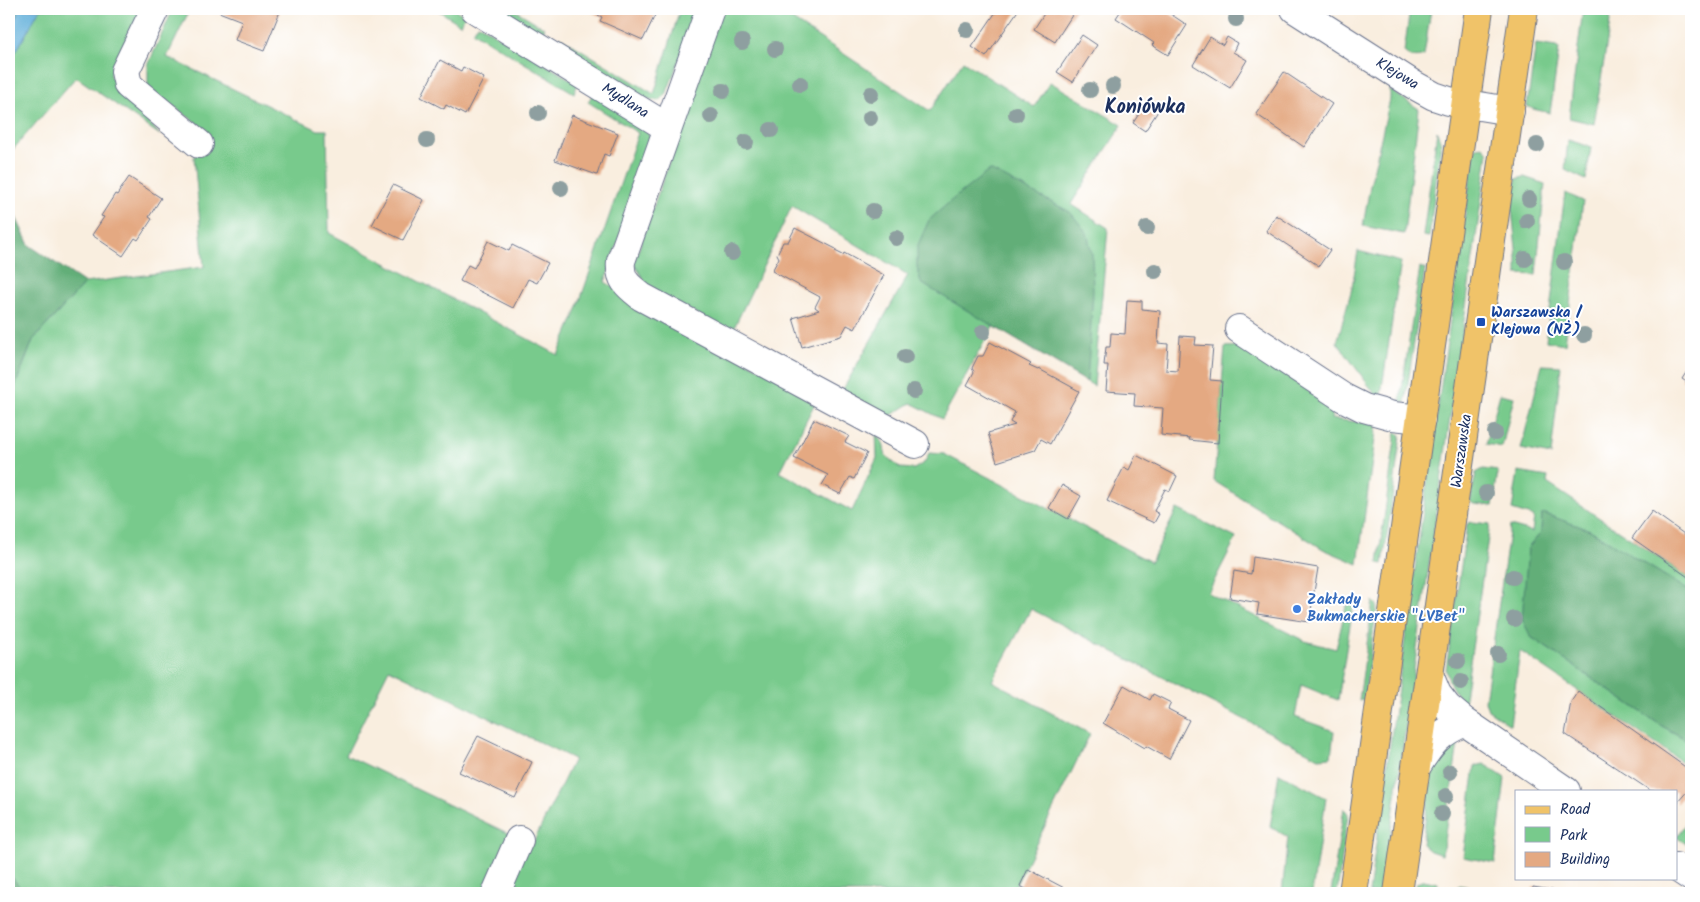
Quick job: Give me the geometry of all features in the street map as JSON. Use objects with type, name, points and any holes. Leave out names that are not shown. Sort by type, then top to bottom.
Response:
[{"type":"main road","points":[[1353,893],[1478,9]]},
{"type":"main road","name":"Warszawska","points":[[1398,893],[1524,9]]},
{"type":"street","points":[[155,9],[125,71],[128,85],[199,144]]},
{"type":"street","name":"Mydlana","points":[[475,9],[668,128]]},
{"type":"street","points":[[710,9],[621,261],[620,270],[623,280],[642,297],[915,444]]},
{"type":"street","name":"Klejowa","points":[[1295,9],[1414,85],[1441,98],[1510,111]]},
{"type":"street","points":[[1239,329],[1344,398],[1364,408],[1394,416],[1421,419]]},
{"type":"street","points":[[1430,676],[1437,694],[1447,707],[1465,722],[1565,790]]},
{"type":"street","points":[[1417,766],[1439,735],[1465,722]]},
{"type":"street","points":[[496,893],[519,840]]},
{"type":"street","points":[[1678,868],[1691,877]]},
{"type":"green space","points":[[9,9],[20,9],[9,32]]},
{"type":"green space","points":[[40,9],[143,9],[110,75],[160,135],[76,77],[9,154],[9,64]]},
{"type":"green space","points":[[173,9],[190,9],[167,57],[318,130],[327,130],[329,233],[558,355],[575,315],[638,133],[588,102],[594,92],[645,128],[650,137],[650,145],[605,282],[649,309],[817,399],[780,472],[852,511],[877,458],[876,432],[883,443],[886,456],[900,468],[914,469],[925,462],[929,453],[944,454],[1151,562],[1177,509],[1236,538],[1208,593],[1305,641],[1336,649],[1346,606],[1354,600],[1338,700],[1301,685],[1295,717],[1334,731],[1331,757],[1319,758],[1031,609],[992,681],[1090,734],[1013,891],[1017,893],[24,893],[9,873],[9,402],[33,340],[85,283],[204,267],[194,157],[208,131],[148,88],[148,65]],"holes":[[[389,669],[574,759],[532,845],[346,755]]]},
{"type":"green space","points":[[436,9],[454,9],[465,16],[460,24]]},
{"type":"green space","points":[[496,9],[513,9],[545,28],[540,35]]},
{"type":"green space","points":[[680,9],[698,9],[666,95],[658,101],[644,98],[555,44],[560,37],[654,94]]},
{"type":"green space","points":[[722,9],[776,9],[930,111],[963,61],[1034,107],[1050,82],[1122,125],[1071,204],[1108,228],[1094,386],[993,326],[942,419],[911,403],[890,416],[842,391],[908,275],[792,206],[732,332],[649,289],[634,263]]},
{"type":"green space","points":[[1410,9],[1431,9],[1424,56],[1411,57],[1404,52]]},
{"type":"green space","points":[[1583,9],[1612,9],[1594,124],[1569,118]]},
{"type":"green space","points":[[478,24],[578,84],[574,93],[473,32]]},
{"type":"green space","points":[[1536,44],[1559,49],[1550,113],[1527,106]]},
{"type":"green space","points":[[1390,90],[1419,109],[1404,234],[1363,226],[1390,99]]},
{"type":"green space","points":[[1437,131],[1441,143],[1429,237],[1423,236]]},
{"type":"green space","points":[[1568,140],[1591,147],[1586,180],[1565,170]]},
{"type":"green space","points":[[1483,146],[1488,153],[1382,893],[1369,893],[1474,152],[1477,147]]},
{"type":"green space","points":[[990,170],[1070,212],[1087,233],[1092,255],[1093,292],[1087,382],[921,283],[917,267],[917,247],[929,220]]},
{"type":"green space","points":[[1524,177],[1545,184],[1536,275],[1517,274],[1512,210],[1516,179]]},
{"type":"green space","points":[[1565,193],[1583,201],[1565,344],[1546,341]]},
{"type":"green space","points":[[9,202],[29,245],[85,283],[33,340],[9,402]]},
{"type":"green space","points":[[1358,251],[1401,262],[1380,401],[1337,342],[1352,288]]},
{"type":"green space","points":[[1420,267],[1425,269],[1405,403],[1400,402]]},
{"type":"green space","points":[[1243,346],[1335,403],[1331,419],[1377,424],[1358,564],[1323,549],[1214,481],[1225,347]]},
{"type":"green space","points":[[1542,365],[1561,366],[1551,455],[1521,449]]},
{"type":"green space","points":[[1500,394],[1514,397],[1502,447],[1486,444]]},
{"type":"green space","points":[[1396,432],[1401,435],[1383,564],[1378,563]]},
{"type":"green space","points":[[1483,469],[1498,471],[1493,506],[1470,502],[1476,473]]},
{"type":"green space","points":[[1518,472],[1548,477],[1547,483],[1691,579],[1691,592],[1590,530],[1542,514],[1541,533],[1528,548],[1526,580],[1531,637],[1662,726],[1691,742],[1691,768],[1520,651],[1510,725],[1488,710],[1485,701],[1510,526],[1532,532],[1534,517],[1512,510]]},
{"type":"green space","points":[[1542,513],[1590,530],[1691,592],[1691,742],[1662,726],[1531,637],[1522,619],[1528,548],[1541,533]]},
{"type":"green space","points":[[1471,522],[1490,524],[1464,704],[1453,689],[1446,670],[1467,524]]},
{"type":"green space","points":[[1373,601],[1377,605],[1364,700],[1359,701]]},
{"type":"green space","points":[[1458,743],[1442,855],[1430,851],[1422,844],[1433,763],[1449,745]]},
{"type":"green space","points":[[1484,764],[1505,778],[1495,863],[1463,857],[1475,766]]},
{"type":"green space","points":[[1279,773],[1326,798],[1312,893],[1282,893],[1288,837],[1270,827]]},
{"type":"green space","points":[[1344,808],[1348,814],[1337,893],[1331,893]]},
{"type":"green space","points":[[1691,816],[1691,847],[1678,838],[1678,834]]},
{"type":"green space","points":[[9,873],[24,893],[9,893]]},
{"type":"green space","points":[[1424,880],[1438,883],[1437,893],[1415,893],[1417,883]]},
{"type":"green space","points":[[1458,885],[1505,893],[1456,893]]},
{"type":"water","points":[[20,9],[40,9],[9,64],[9,32]]},
{"type":"building","points":[[221,9],[281,9],[264,51],[235,40],[242,21],[219,12]]},
{"type":"building","points":[[585,9],[658,9],[643,40],[600,21],[602,17]]},
{"type":"building","points":[[998,9],[1019,9],[986,57],[972,47]]},
{"type":"building","points":[[1047,9],[1076,9],[1055,42],[1034,29]]},
{"type":"building","points":[[1122,9],[1163,9],[1187,25],[1168,55],[1152,45],[1154,43],[1116,18]]},
{"type":"building","points":[[1082,35],[1097,45],[1073,82],[1057,72]]},
{"type":"building","points":[[1210,37],[1223,45],[1227,37],[1237,43],[1233,52],[1247,60],[1230,88],[1193,65]]},
{"type":"building","points":[[440,60],[461,71],[463,67],[484,78],[465,115],[446,105],[444,109],[421,97]]},
{"type":"building","points":[[1284,72],[1332,104],[1304,147],[1256,114]]},
{"type":"building","points":[[1148,100],[1160,108],[1145,131],[1133,123]]},
{"type":"building","points":[[572,115],[618,133],[609,156],[604,154],[597,175],[555,160]]},
{"type":"building","points":[[129,177],[161,198],[149,217],[152,219],[138,240],[135,238],[123,256],[92,235],[104,217],[101,216],[115,194],[117,195]]},
{"type":"building","points":[[393,185],[424,200],[403,240],[372,225]]},
{"type":"building","points":[[1276,215],[1330,250],[1319,266],[1266,231]]},
{"type":"building","points":[[795,228],[836,249],[835,251],[843,255],[844,253],[884,275],[855,329],[847,325],[841,336],[802,347],[793,318],[819,310],[815,307],[820,297],[772,271],[779,258],[777,254],[783,242],[788,242]]},
{"type":"building","points":[[488,241],[509,251],[512,245],[548,263],[537,283],[528,279],[513,308],[460,281],[468,265],[474,268]]},
{"type":"building","points":[[1127,300],[1142,301],[1142,309],[1160,311],[1158,343],[1168,344],[1166,370],[1178,371],[1180,336],[1196,337],[1195,345],[1213,346],[1210,380],[1222,381],[1218,443],[1161,435],[1163,408],[1134,406],[1135,393],[1106,391],[1108,365],[1104,365],[1106,347],[1110,347],[1111,333],[1125,334]]},
{"type":"building","points":[[990,342],[1031,364],[1029,366],[1039,369],[1079,391],[1050,444],[1041,439],[1035,450],[997,462],[988,433],[1015,425],[1010,422],[1015,412],[967,385],[974,372],[972,368],[978,356],[983,356]]},
{"type":"building","points":[[1691,365],[1691,385],[1682,379]]},
{"type":"building","points":[[814,419],[849,436],[845,442],[867,453],[854,479],[850,477],[840,494],[822,485],[828,475],[794,458]]},
{"type":"building","points":[[1136,455],[1177,476],[1170,491],[1165,489],[1154,511],[1159,514],[1154,523],[1107,501],[1124,467],[1129,470]]},
{"type":"building","points":[[1062,485],[1081,496],[1068,519],[1049,508]]},
{"type":"building","points":[[1652,511],[1691,539],[1691,579],[1632,538]]},
{"type":"building","points":[[1253,557],[1318,568],[1309,622],[1257,614],[1259,603],[1230,598],[1234,571],[1251,574]]},
{"type":"building","points":[[1124,685],[1150,700],[1153,694],[1171,703],[1168,709],[1189,720],[1169,759],[1146,746],[1145,748],[1103,723]]},
{"type":"building","points":[[1578,691],[1691,771],[1691,787],[1678,802],[1678,790],[1649,790],[1565,734],[1571,702]]},
{"type":"building","points":[[478,736],[532,762],[515,798],[459,772]]},
{"type":"building","points":[[1028,869],[1068,890],[1067,893],[1034,893],[1020,886]]},
{"type":"building","points":[[1533,887],[1563,892],[1563,893],[1532,893]]},
{"type":"place","name":"Warszawska / Klejowa (NŻ)","points":[[1481,322]]},
{"type":"place","name":"Zakłady Bukmacherskie \"LVBet\"","points":[[1297,609]]},
{"type":"district","name":"Koniówka","points":[[1145,108]]}]
